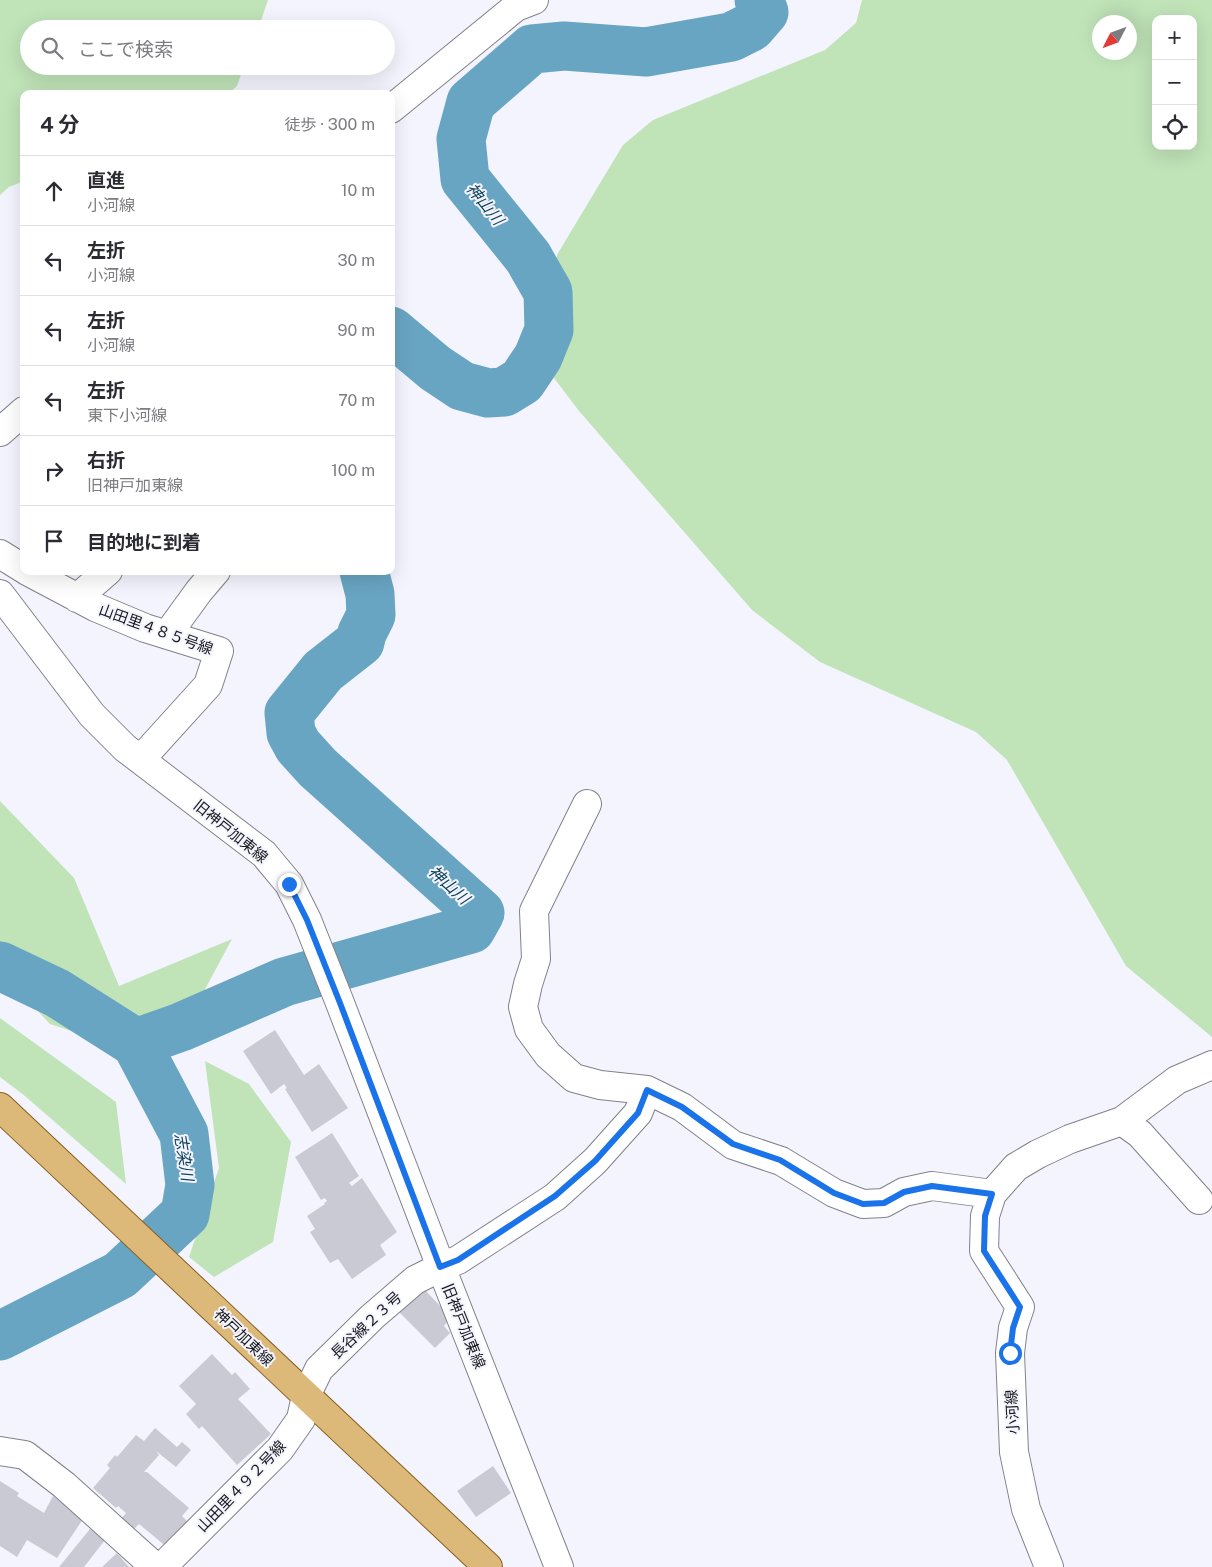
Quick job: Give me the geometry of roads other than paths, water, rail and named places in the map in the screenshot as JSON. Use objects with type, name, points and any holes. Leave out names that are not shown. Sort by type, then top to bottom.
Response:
[{"type":"main road","name":"神戸加東線","points":[[0,1107],[488,1567]]},
{"type":"street","points":[[395,106],[516,7],[534,0]]},
{"type":"street","points":[[0,432],[20,414]]},
{"type":"street","name":"山田里４８５号線","points":[[0,554],[20,567]]},
{"type":"street","name":"山田里４８５号線","points":[[34,575],[77,598],[144,628],[219,651],[208,685],[141,760]]},
{"type":"street","points":[[77,598],[103,575]]},
{"type":"street","points":[[167,635],[213,575]]},
{"type":"street","name":"旧神戸加東線","points":[[0,594],[92,715],[125,748],[264,854],[289,884],[307,920],[340,1003],[440,1267],[559,1567]]},
{"type":"street","points":[[587,804],[534,911],[536,959],[523,1007],[529,1029],[548,1055],[574,1078],[600,1085],[647,1090],[682,1107],[733,1144],[780,1160],[834,1193],[863,1204],[884,1203],[904,1192],[932,1186],[992,1194],[1016,1167],[1038,1154],[1070,1139],[1122,1121],[1177,1080],[1212,1065]]},
{"type":"street","name":"長谷線２３号","points":[[306,1396],[319,1369],[372,1317],[415,1280],[458,1260],[555,1196],[595,1161],[638,1113],[647,1090]]},
{"type":"street","points":[[1122,1121],[1140,1134],[1199,1200]]},
{"type":"street","name":"小河線","points":[[992,1194],[985,1216],[984,1251],[1020,1307],[1013,1328],[1010,1353],[1014,1452],[1026,1509],[1049,1567]]},
{"type":"street","name":"山田里４９２号線","points":[[162,1567],[280,1449],[301,1419],[306,1396]]},
{"type":"street","points":[[0,1451],[25,1455],[56,1479],[156,1567]]},
{"type":"waterway","name":"神山川","points":[[395,334],[435,368],[462,386],[488,393],[504,392],[522,381],[538,357],[549,330],[548,292],[528,257],[465,179],[461,139],[471,102],[532,49],[564,46],[646,52],[731,37],[751,27],[764,12],[759,0]]},
{"type":"waterway","name":"神山川","points":[[136,1043],[181,1027],[284,982],[471,929],[480,913],[318,768],[298,746],[291,733],[289,713],[323,671],[360,642],[362,633],[371,615],[370,594],[365,575]]},
{"type":"waterway","name":"志染川","points":[[0,966],[57,993],[136,1043],[184,1134],[190,1185],[185,1214],[120,1275],[0,1336]]}]
